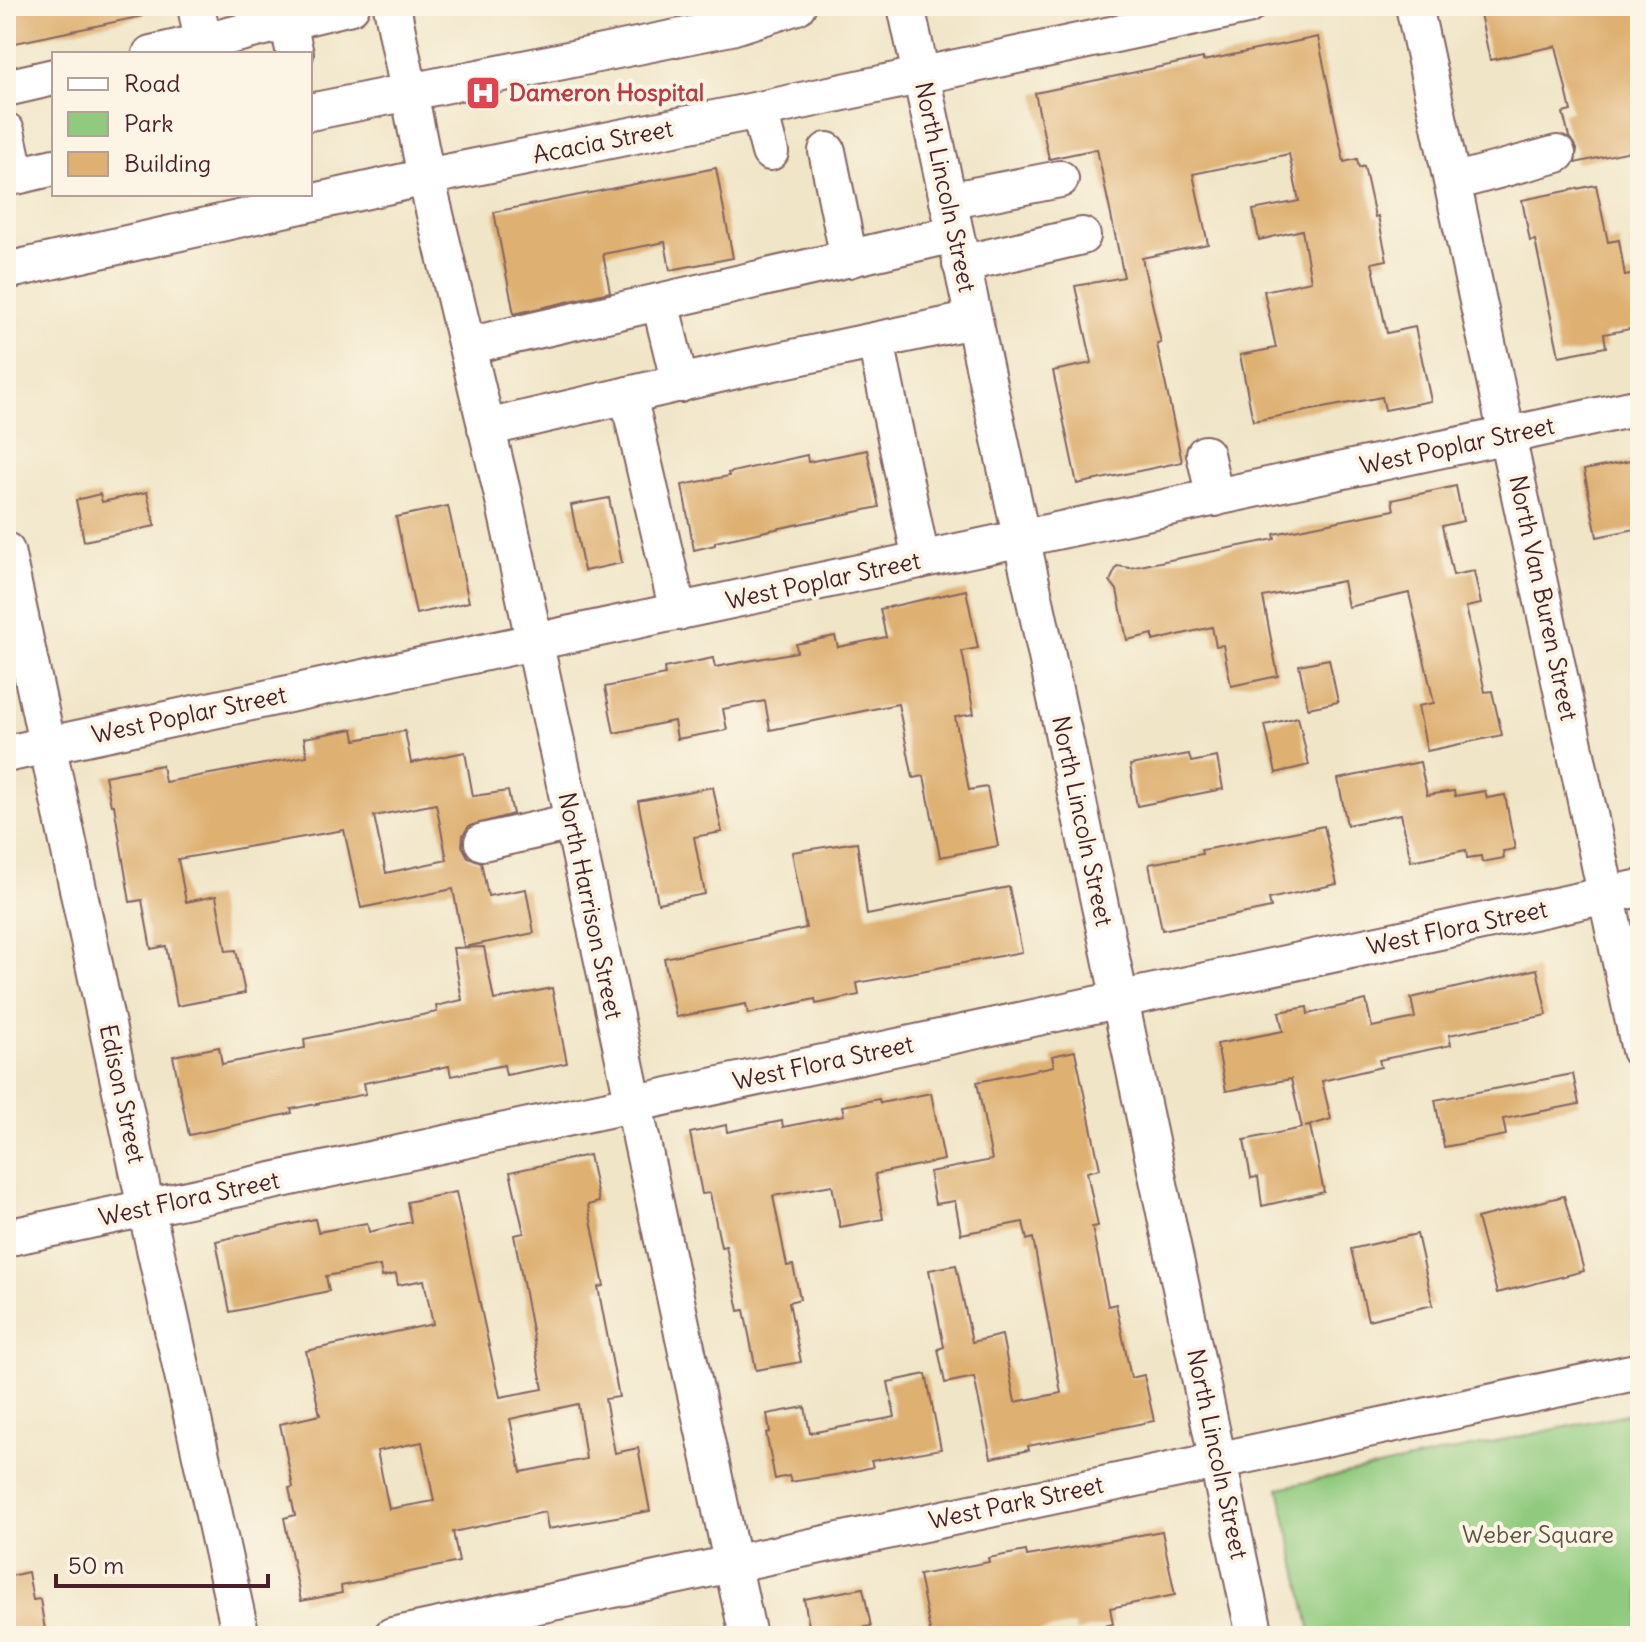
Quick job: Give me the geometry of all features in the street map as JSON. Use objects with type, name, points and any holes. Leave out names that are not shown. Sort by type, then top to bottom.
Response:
[{"type":"street","points":[[196,6],[203,42]]},
{"type":"street","points":[[160,52],[203,42],[292,38],[351,6]]},
{"type":"street","name":"North Harrison Street","points":[[392,6],[426,177],[504,500],[748,1636]]},
{"type":"street","points":[[312,112],[731,27],[797,6]]},
{"type":"street","name":"North Lincoln Street","points":[[906,6],[1255,1636]]},
{"type":"street","name":"Acacia Street","points":[[6,271],[426,177],[1247,6]]},
{"type":"street","name":"North Van Buren Street","points":[[1414,6],[1508,435],[1623,891],[1640,1050]]},
{"type":"street","points":[[6,88],[52,77]]},
{"type":"street","points":[[759,110],[770,152]]},
{"type":"street","points":[[6,131],[16,176],[52,167]]},
{"type":"street","points":[[827,151],[849,259]]},
{"type":"street","points":[[1453,182],[1557,154]]},
{"type":"street","points":[[467,346],[955,233],[1060,179]]},
{"type":"street","points":[[955,233],[1082,236]]},
{"type":"street","points":[[660,302],[680,384]]},
{"type":"street","points":[[486,428],[973,320]]},
{"type":"street","points":[[876,341],[921,560]]},
{"type":"street","points":[[628,395],[678,612]]},
{"type":"street","name":"West Poplar Street","points":[[6,754],[1640,407]]},
{"type":"street","points":[[1205,454],[1215,498]]},
{"type":"street","name":"Edison Street","points":[[6,551],[241,1636]]},
{"type":"street","points":[[483,842],[572,822]]},
{"type":"street","name":"West Flora Street","points":[[6,1238],[1623,891]]},
{"type":"street","name":"West Park Street","points":[[392,1636],[1640,1371]]},
{"type":"green space","name":"Weber Square","points":[[1640,1411],[1640,1636],[1312,1636],[1279,1488]]},
{"type":"building","points":[[6,6],[142,6],[143,16],[6,45]]},
{"type":"building","points":[[1515,6],[1640,6],[1640,149],[1575,163],[1577,149],[1569,137],[1563,113],[1571,111],[1556,46],[1490,60],[1480,14]]},
{"type":"building","points":[[1318,37],[1344,162],[1357,159],[1359,168],[1364,166],[1375,217],[1378,216],[1387,260],[1372,263],[1387,333],[1415,327],[1431,401],[1385,410],[1382,397],[1253,421],[1240,355],[1276,348],[1264,291],[1311,281],[1302,230],[1259,240],[1253,210],[1299,201],[1289,154],[1193,174],[1208,244],[1142,258],[1182,462],[1077,484],[1053,371],[1092,363],[1075,286],[1124,277],[1097,149],[1049,159],[1035,93]]},
{"type":"building","points":[[716,168],[733,258],[670,270],[665,242],[603,254],[610,292],[514,314],[494,212]]},
{"type":"building","points":[[1596,185],[1608,242],[1619,240],[1625,276],[1640,273],[1640,327],[1604,334],[1606,347],[1559,356],[1535,240],[1530,241],[1522,200]]},
{"type":"building","points":[[867,450],[879,507],[715,542],[715,545],[694,550],[682,485],[807,455],[808,462]]},
{"type":"building","points":[[1631,461],[1640,503],[1640,528],[1597,537],[1584,470]]},
{"type":"building","points":[[1456,486],[1463,521],[1442,526],[1453,575],[1474,571],[1481,604],[1466,607],[1485,692],[1492,691],[1502,735],[1427,751],[1418,706],[1434,703],[1409,593],[1348,607],[1343,581],[1263,597],[1278,676],[1231,686],[1223,645],[1216,646],[1212,627],[1153,641],[1153,634],[1127,640],[1117,590],[1110,581],[1117,566],[1130,568],[1275,539],[1274,534],[1394,510],[1392,500]]},
{"type":"building","points":[[147,492],[155,526],[84,541],[76,500],[100,494],[102,502]]},
{"type":"building","points":[[609,498],[622,563],[584,571],[571,505]]},
{"type":"building","points":[[448,506],[469,602],[416,614],[396,517]]},
{"type":"building","points":[[966,590],[978,648],[962,651],[974,714],[955,717],[969,790],[987,787],[998,846],[940,857],[924,776],[913,778],[898,704],[770,730],[765,701],[723,709],[727,730],[677,739],[674,721],[614,733],[605,687],[665,675],[664,668],[713,658],[715,667],[797,652],[796,644],[835,636],[838,647],[886,637],[880,609]]},
{"type":"building","points":[[1329,659],[1338,702],[1308,708],[1299,665]]},
{"type":"building","points":[[1298,717],[1309,765],[1276,773],[1265,725]]},
{"type":"building","points":[[353,729],[355,740],[405,731],[411,763],[465,752],[473,796],[508,791],[513,814],[469,826],[463,835],[462,846],[468,857],[481,862],[488,896],[526,889],[534,933],[464,947],[453,889],[361,908],[344,830],[178,859],[186,902],[216,896],[226,951],[236,950],[245,993],[177,1006],[166,946],[151,949],[142,900],[130,902],[114,805],[111,805],[105,776],[162,765],[165,782],[307,756],[304,738]],"holes":[[[436,804],[447,860],[386,873],[374,816]]]},
{"type":"building","points":[[1189,754],[1191,762],[1217,757],[1223,789],[1137,806],[1130,765]]},
{"type":"building","points":[[1420,762],[1427,795],[1454,791],[1455,796],[1485,791],[1487,798],[1505,795],[1515,849],[1503,851],[1504,858],[1482,862],[1481,856],[1467,858],[1466,850],[1411,861],[1401,814],[1347,825],[1338,779]]},
{"type":"building","points":[[713,787],[722,832],[694,837],[705,894],[658,903],[638,801]]},
{"type":"building","points":[[1324,826],[1337,884],[1269,899],[1271,908],[1162,930],[1149,864],[1202,854],[1201,850]]},
{"type":"building","points":[[857,842],[867,915],[1009,887],[1022,952],[857,983],[859,995],[816,1004],[815,999],[748,1014],[746,1004],[676,1017],[664,958],[806,928],[792,852]]},
{"type":"building","points":[[484,947],[494,1000],[552,988],[567,1063],[506,1075],[504,1065],[451,1076],[449,1066],[364,1083],[366,1094],[189,1135],[173,1056],[219,1047],[222,1064],[305,1048],[304,1039],[437,1012],[436,1006],[462,1000],[453,948]]},
{"type":"building","points":[[1537,969],[1547,1015],[1449,1035],[1451,1045],[1379,1060],[1381,1067],[1322,1081],[1331,1119],[1305,1127],[1310,1126],[1324,1192],[1262,1206],[1258,1177],[1251,1178],[1244,1140],[1302,1128],[1291,1079],[1226,1091],[1217,1044],[1283,1031],[1279,1012],[1307,1007],[1308,1014],[1366,1000],[1372,1027],[1415,1018],[1411,998]]},
{"type":"building","points":[[1075,1051],[1100,1169],[1087,1172],[1098,1226],[1092,1227],[1108,1306],[1116,1304],[1131,1378],[1144,1375],[1154,1421],[1028,1446],[1029,1450],[991,1458],[974,1377],[945,1383],[938,1349],[944,1347],[929,1270],[956,1265],[972,1342],[1002,1335],[1015,1402],[1061,1393],[1033,1238],[1027,1240],[1023,1222],[961,1234],[955,1201],[935,1204],[929,1172],[992,1160],[977,1082],[1054,1066],[1052,1056]]},
{"type":"building","points":[[1573,1074],[1579,1104],[1503,1119],[1506,1135],[1444,1147],[1435,1100]]},
{"type":"building","points":[[931,1093],[944,1160],[875,1174],[883,1219],[840,1227],[832,1185],[773,1196],[787,1266],[793,1265],[800,1299],[789,1302],[801,1362],[756,1370],[744,1310],[739,1311],[726,1246],[721,1247],[710,1193],[702,1194],[690,1133],[726,1125],[727,1132],[782,1121],[783,1127],[844,1115],[842,1106],[879,1099],[880,1103]]},
{"type":"building","points":[[589,1155],[599,1202],[588,1205],[604,1286],[598,1287],[619,1397],[605,1399],[615,1453],[638,1448],[650,1511],[548,1529],[545,1512],[453,1532],[459,1562],[341,1586],[342,1593],[301,1601],[284,1518],[295,1515],[289,1488],[293,1487],[280,1424],[320,1415],[306,1351],[433,1324],[424,1280],[398,1285],[396,1274],[382,1277],[380,1266],[326,1276],[329,1291],[230,1312],[216,1241],[315,1219],[318,1232],[367,1223],[369,1232],[411,1222],[407,1202],[456,1192],[500,1397],[543,1389],[514,1235],[524,1233],[510,1172]],"holes":[[[578,1404],[586,1459],[521,1472],[510,1419]],[[422,1442],[434,1501],[389,1509],[377,1451]]]},
{"type":"building","points":[[1564,1196],[1584,1271],[1497,1293],[1477,1218]]},
{"type":"building","points":[[1417,1234],[1433,1305],[1368,1320],[1351,1249]]},
{"type":"building","points":[[926,1374],[941,1449],[871,1461],[873,1467],[841,1474],[791,1482],[789,1476],[775,1479],[766,1433],[770,1432],[767,1414],[805,1407],[810,1433],[895,1417],[888,1382]]},
{"type":"building","points":[[1162,1531],[1175,1595],[1110,1608],[1113,1624],[1076,1632],[1074,1625],[1017,1636],[931,1636],[919,1575],[989,1562],[988,1558],[1026,1551],[1027,1556]]},
{"type":"building","points":[[28,1572],[33,1600],[40,1599],[46,1636],[6,1636],[6,1577]]},
{"type":"building","points":[[863,1588],[871,1626],[811,1636],[804,1599]]},
{"type":"place","name":"Dameron Hospital","points":[[483,93]]}]
